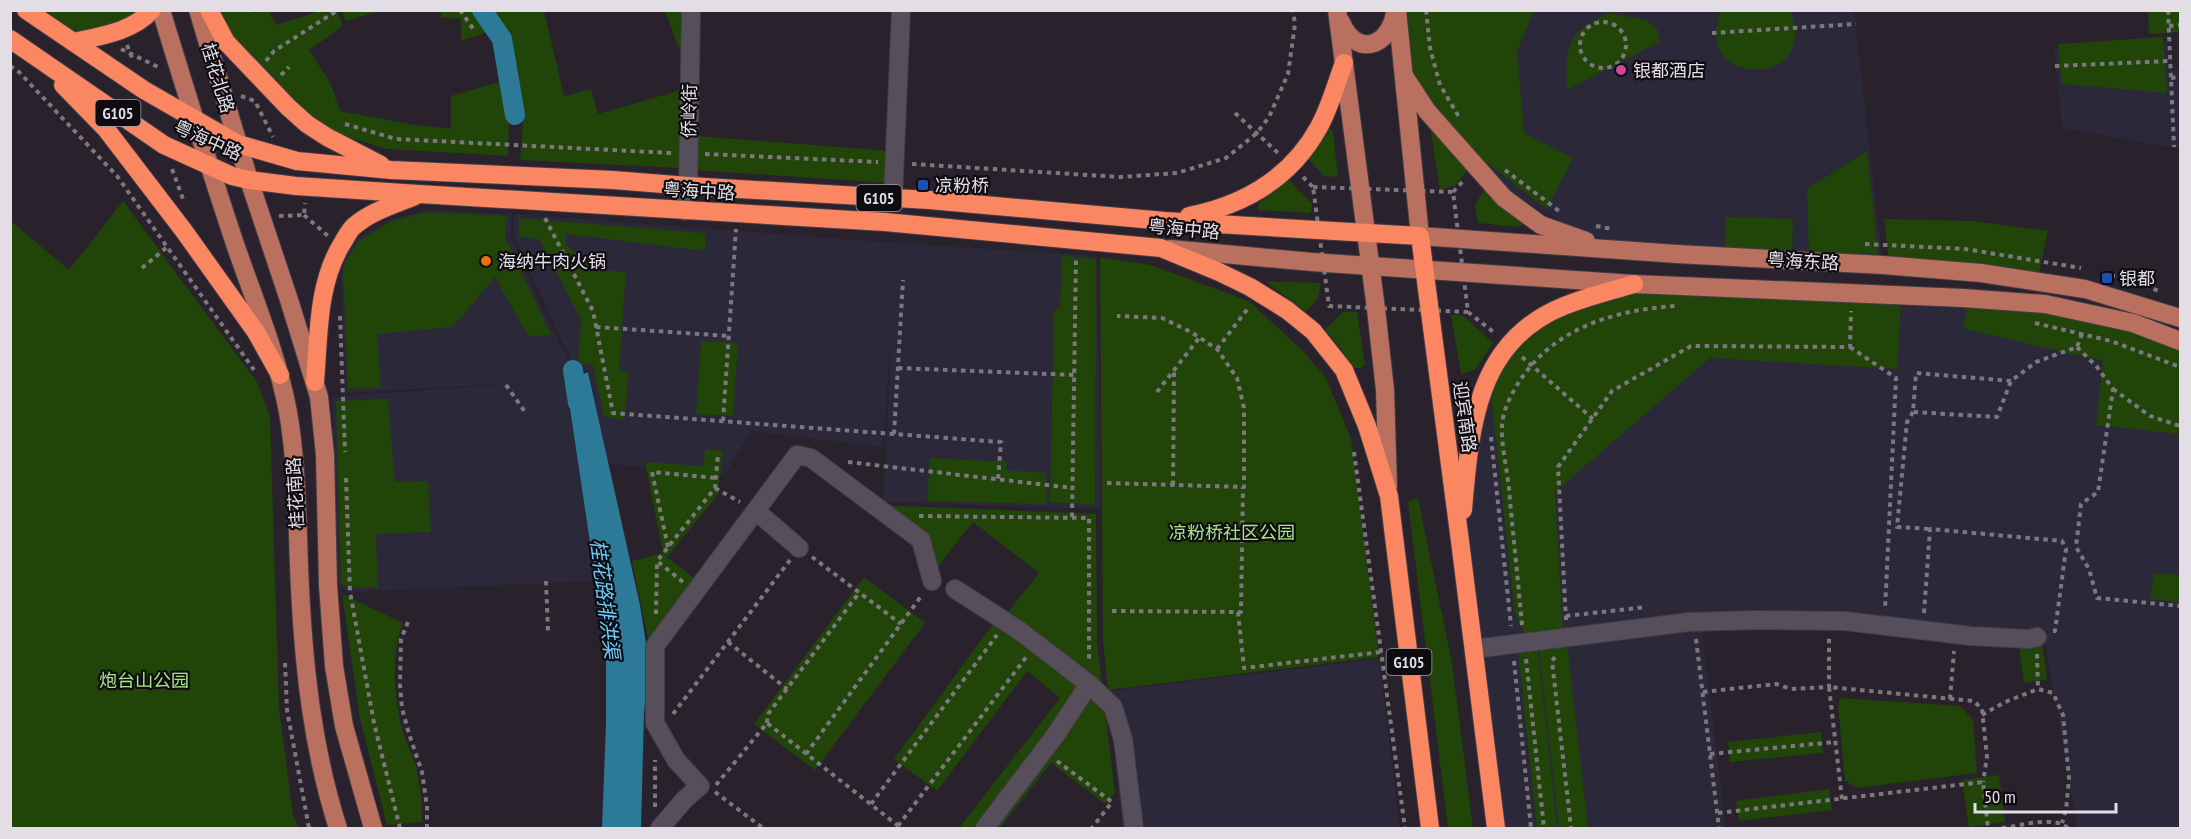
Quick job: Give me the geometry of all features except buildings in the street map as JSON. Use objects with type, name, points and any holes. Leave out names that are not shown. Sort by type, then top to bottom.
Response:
[{"type":"highway","name":"粤海中路","points":[[26,10],[144,90],[238,144],[297,161],[391,170],[613,180],[1165,221],[1419,237]]},
{"type":"highway","points":[[73,42],[122,30],[144,19],[152,10]]},
{"type":"highway","points":[[209,10],[226,42],[268,88],[307,124],[391,170]]},
{"type":"highway","name":"粤海中路","points":[[10,39],[164,145],[210,167],[249,180],[296,186],[419,195],[885,222],[1161,248]]},
{"type":"highway","points":[[30,52],[106,129],[184,231],[256,332],[280,375]]},
{"type":"highway","points":[[1165,221],[1219,209],[1244,200],[1260,191],[1290,165],[1305,148],[1319,126],[1344,63]]},
{"type":"highway","points":[[315,382],[322,301],[329,269],[340,247],[352,228],[372,213],[419,195]]},
{"type":"highway","name":"迎宾南路","points":[[1419,237],[1496,828]]},
{"type":"highway","points":[[1161,248],[1250,287],[1287,309],[1313,331],[1344,370],[1367,426],[1389,496]]},
{"type":"highway","points":[[1460,542],[1473,426],[1492,369],[1508,344],[1529,326],[1563,306],[1634,284]]},
{"type":"highway","name":"G105","points":[[1389,496],[1430,828]]},
{"type":"main road","name":"桂花北路","points":[[161,10],[210,167]]},
{"type":"main road","name":"桂花北路","points":[[198,10],[249,180]]},
{"type":"main road","points":[[1337,11],[1345,32],[1354,41],[1374,44],[1389,32],[1396,10]]},
{"type":"main road","name":"迎宾南路","points":[[1396,10],[1419,237]]},
{"type":"main road","points":[[1337,11],[1385,390],[1389,496]]},
{"type":"main road","points":[[1403,74],[1427,111],[1504,198],[1541,225],[1604,248]]},
{"type":"main road","name":"桂花南路","points":[[210,167],[280,375],[288,413],[295,464],[305,664],[314,732],[330,804],[338,828]]},
{"type":"main road","name":"桂花南路","points":[[249,180],[315,382],[325,455],[328,585],[334,666],[344,726],[373,828]]},
{"type":"main road","name":"粤海东路","points":[[1419,237],[1981,273],[2085,289],[2181,318]]},
{"type":"main road","name":"粤海中路","points":[[1161,248],[1424,270]]},
{"type":"main road","name":"粤海东路","points":[[1424,270],[1634,284],[1852,292],[2045,304],[2133,323],[2181,341]]},
{"type":"street","name":"侨岭街","points":[[685,211],[688,186],[691,10]]},
{"type":"street","points":[[893,199],[901,10]]},
{"type":"street","points":[[657,823],[700,786],[676,760],[655,723],[655,646],[797,455],[811,458],[921,540],[932,581]]},
{"type":"street","points":[[756,511],[799,548]]},
{"type":"street","points":[[955,589],[1036,644],[1089,684],[1113,707],[1123,739],[1134,828]]},
{"type":"street","points":[[1473,649],[1689,622],[1758,620],[1830,621],[1955,635],[2029,639],[2041,633]]},
{"type":"street","points":[[985,828],[1043,751],[1089,684]]},
{"type":"path","points":[[264,64],[274,51],[338,10]]},
{"type":"path","points":[[460,10],[474,30]]},
{"type":"path","points":[[342,124],[396,139],[895,163],[1120,177],[1177,173],[1226,158],[1257,133],[1269,117],[1288,74],[1295,24],[1293,10]]},
{"type":"path","points":[[1426,10],[1430,48],[1440,85],[1460,119]]},
{"type":"path","points":[[2168,10],[2174,147]]},
{"type":"path","points":[[1598,22],[1613,24],[1619,28],[1626,41],[1624,56],[1619,62],[1606,68],[1591,65],[1581,53],[1581,38],[1585,31],[1598,22]]},
{"type":"path","points":[[1712,33],[1856,24]]},
{"type":"path","points":[[2169,26],[2181,25]]},
{"type":"path","points":[[2055,66],[2170,61]]},
{"type":"path","points":[[10,66],[19,72],[117,176],[260,378]]},
{"type":"path","points":[[2171,78],[2181,77]]},
{"type":"path","points":[[1235,113],[1313,187]]},
{"type":"path","points":[[1501,166],[1566,216]]},
{"type":"path","points":[[554,216],[543,215],[593,311],[613,413],[1001,442],[998,479]]},
{"type":"path","points":[[1593,225],[1613,230]]},
{"type":"path","points":[[723,421],[736,229],[725,228]]},
{"type":"path","points":[[142,268],[184,231]]},
{"type":"path","points":[[1859,243],[1965,249],[2088,270]]},
{"type":"path","points":[[1072,517],[1076,253]]},
{"type":"path","points":[[2098,272],[2140,283],[2170,296]]},
{"type":"path","points":[[894,434],[903,280]]},
{"type":"path","points":[[1850,347],[1852,292]]},
{"type":"path","points":[[1217,349],[1253,301]]},
{"type":"path","points":[[1531,828],[1502,424],[1507,405],[1516,387],[1530,365],[1552,345],[1588,323],[1652,308],[1676,306],[1636,304]]},
{"type":"path","points":[[1839,311],[1863,312]]},
{"type":"path","points":[[1468,312],[1593,419]]},
{"type":"path","points":[[340,313],[345,453]]},
{"type":"path","points":[[2077,347],[2089,314]]},
{"type":"path","points":[[1113,611],[1241,612],[1243,487],[1244,408],[1237,378],[1217,349],[1162,318],[1117,316]]},
{"type":"path","points":[[2027,322],[2082,333],[2181,367]]},
{"type":"path","points":[[596,327],[729,336]]},
{"type":"path","points":[[1157,392],[1199,338]]},
{"type":"path","points":[[1571,828],[1552,661],[1567,637],[1558,467],[1612,391],[1691,346],[1850,347],[1896,378],[1885,609],[1873,609]]},
{"type":"path","points":[[1913,412],[1997,417],[2011,381],[2036,362],[2077,347]]},
{"type":"path","points":[[2077,347],[2097,367],[2113,389],[2150,416],[2181,426]]},
{"type":"path","points":[[898,368],[1074,375]]},
{"type":"path","points":[[1173,485],[1174,370]]},
{"type":"path","points":[[2011,381],[1916,373],[1913,412],[1907,422],[1897,527],[2062,542],[2066,549],[2055,630]]},
{"type":"path","points":[[506,385],[525,412]]},
{"type":"path","points":[[2113,389],[2098,492],[2081,504],[2076,546],[2089,569],[2097,598],[2181,606]]},
{"type":"path","points":[[1491,435],[1544,828]]},
{"type":"path","points":[[1354,451],[1405,828]]},
{"type":"path","points":[[655,646],[657,561],[715,488],[718,454]]},
{"type":"path","points":[[846,462],[1072,488]]},
{"type":"path","points":[[668,548],[652,472],[716,478]]},
{"type":"path","points":[[346,476],[352,602],[374,723],[400,828]]},
{"type":"path","points":[[1107,483],[1243,487]]},
{"type":"path","points":[[715,488],[756,511]]},
{"type":"path","points":[[889,516],[1089,518],[1089,684]]},
{"type":"path","points":[[1924,620],[1930,529]]},
{"type":"path","points":[[660,732],[799,548],[901,624]]},
{"type":"path","points":[[657,561],[695,592]]},
{"type":"path","points":[[546,581],[548,631]]},
{"type":"path","points":[[806,754],[932,581]]},
{"type":"path","points":[[763,828],[712,790],[767,723],[768,714],[860,593]]},
{"type":"path","points":[[1566,616],[1652,608]]},
{"type":"path","points":[[1238,612],[1244,668],[1381,652]]},
{"type":"path","points":[[1830,621],[1829,687],[1842,799]]},
{"type":"path","points":[[408,622],[401,639],[400,685],[407,725],[422,772],[427,828]]},
{"type":"path","points":[[871,804],[1006,622]]},
{"type":"path","points":[[2041,633],[2055,630]]},
{"type":"path","points":[[2041,633],[2055,630]]},
{"type":"path","points":[[2038,689],[2041,633]]},
{"type":"path","points":[[1695,634],[1719,828]]},
{"type":"path","points":[[1950,699],[1955,635]]},
{"type":"path","points":[[728,642],[787,688]]},
{"type":"path","points":[[767,723],[900,827],[1036,644]]},
{"type":"path","points":[[1703,692],[1776,684],[1791,689],[1829,687],[1974,701],[1982,709],[1987,758],[1983,782],[1988,828]]},
{"type":"path","points":[[1982,715],[2005,702],[2038,689],[2053,693],[2063,715],[2069,778],[2066,810],[2062,823]]},
{"type":"path","points":[[1710,754],[1835,742]]},
{"type":"path","points":[[1043,751],[1112,802],[1092,828]]},
{"type":"path","points":[[655,758],[657,823]]},
{"type":"path","points":[[1718,813],[1983,782]]},
{"type":"path","points":[[2002,828],[2043,822],[2062,823],[2068,828]]},
{"type":"shaded area","points":[[1397,11],[1854,11],[1883,265],[1636,252],[1565,224],[1512,192],[1479,164],[1415,88]]},
{"type":"shaded area","points":[[2167,41],[2168,70],[2180,69],[2180,149],[2062,128],[2054,48]]},
{"type":"shaded area","points":[[428,210],[511,214],[511,236],[537,298],[573,370],[565,380],[595,581],[371,591],[349,591],[338,587],[332,397],[538,382],[346,393],[340,268],[355,239],[392,219]]},
{"type":"shaded area","points":[[514,214],[1097,256],[1101,509],[883,502],[893,311],[883,447],[751,431],[725,475],[609,464],[589,371],[575,370],[514,236]]},
{"type":"shaded area","points":[[1907,295],[2180,342],[2180,828],[2077,828],[2044,635],[1701,622],[1726,828],[1495,828],[1461,541],[1482,394]]},
{"type":"shaded area","points":[[1379,659],[1400,828],[1122,828],[1109,691]]},
{"type":"green space","points":[[342,10],[380,11],[346,21]]},
{"type":"green space","points":[[1722,10],[1790,11],[1795,37],[1788,56],[1774,66],[1755,70],[1737,66],[1723,54],[1716,36]]},
{"type":"green space","points":[[31,11],[148,11],[73,40]]},
{"type":"green space","points":[[216,11],[251,11],[253,13],[269,11],[276,25],[320,11],[337,11],[343,26],[309,50],[330,82],[340,111],[415,125],[451,129],[451,96],[500,82],[509,115],[508,156],[387,149],[330,132],[310,120],[231,39]]},
{"type":"green space","points":[[441,11],[475,11],[491,31],[461,41],[461,19],[441,18]]},
{"type":"green space","points":[[494,11],[544,11],[564,96],[591,89],[598,114],[681,90],[680,168],[520,160],[523,124],[512,36]]},
{"type":"green space","points":[[665,11],[682,11],[681,54]]},
{"type":"green space","points":[[1400,11],[1534,11],[1517,51],[1524,133],[1573,158],[1547,209],[1481,158],[1418,85],[1403,52]]},
{"type":"green space","points":[[2148,11],[2180,11],[2180,32],[2149,34]]},
{"type":"green space","points":[[1609,13],[1646,20],[1658,30],[1659,42],[1567,90],[1568,51],[1572,42],[1584,27]]},
{"type":"green space","points":[[2163,37],[2167,93],[2062,84],[2058,44]]},
{"type":"green space","points":[[1327,127],[1333,131],[1338,177],[1324,176],[1307,158],[1321,142]]},
{"type":"green space","points":[[1437,127],[1467,170],[1456,185],[1440,190],[1431,131]]},
{"type":"green space","points":[[696,136],[890,151],[889,183],[693,170]]},
{"type":"green space","points":[[1867,151],[1879,260],[1809,256],[1807,189]]},
{"type":"green space","points":[[1288,179],[1312,204],[1311,213],[1258,210],[1259,203]]},
{"type":"green space","points":[[1484,190],[1528,220],[1519,227],[1478,223],[1475,205]]},
{"type":"green space","name":"炮台山公园","points":[[123,201],[257,382],[270,416],[279,708],[293,814],[298,828],[11,828],[11,221],[69,270]]},
{"type":"green space","points":[[427,212],[507,216],[505,237],[551,335],[528,336],[495,277],[453,327],[377,334],[381,388],[348,389],[343,267],[358,241],[392,221]]},
{"type":"green space","points":[[1725,217],[1793,219],[1792,253],[1725,251]]},
{"type":"green space","points":[[519,218],[705,233],[705,251],[566,234],[566,245],[597,270],[626,272],[619,370],[629,372],[624,420],[604,416],[593,365],[578,364],[581,320],[539,239],[519,237]]},
{"type":"green space","points":[[1884,219],[1973,221],[2048,231],[2038,277],[1889,260]]},
{"type":"green space","points":[[1062,256],[1096,259],[1095,505],[1050,502],[1054,310],[1060,308]]},
{"type":"green space","name":"凉粉桥社区公园","points":[[1100,257],[1151,265],[1249,301],[1304,352],[1326,378],[1351,439],[1379,657],[1108,690],[1103,640]]},
{"type":"green space","points":[[1265,281],[1321,283],[1318,298],[1306,312]]},
{"type":"green space","points":[[1634,286],[1901,300],[1897,369],[1710,358],[1555,492],[1563,634],[1526,637],[1515,613],[1490,385],[1522,333]]},
{"type":"green space","points":[[1966,302],[2043,307],[2180,345],[2180,434],[2096,425],[2103,361],[1964,329]]},
{"type":"green space","points":[[1343,312],[1357,312],[1365,364],[1361,368],[1354,368],[1325,330]]},
{"type":"green space","points":[[1451,315],[1462,315],[1493,343],[1475,370],[1461,374]]},
{"type":"green space","points":[[701,341],[738,343],[733,416],[696,414]]},
{"type":"green space","points":[[388,399],[395,482],[428,481],[431,532],[376,534],[378,588],[354,588],[341,584],[336,401]]},
{"type":"green space","points":[[705,449],[723,451],[718,494],[667,557],[699,582],[653,642],[648,638],[632,561],[663,553],[645,462],[704,466]]},
{"type":"green space","points":[[929,458],[1007,462],[1006,470],[1046,473],[1047,504],[928,501]]},
{"type":"green space","points":[[1418,498],[1452,663],[1473,828],[1448,828],[1408,502]]},
{"type":"green space","points":[[880,505],[1096,514],[1097,642],[1115,793],[1105,804],[1051,763],[1000,828],[959,828],[1060,698],[1027,671],[937,791],[894,759],[1001,613],[1005,616],[1039,573],[973,522],[933,573],[924,538]]},
{"type":"green space","points":[[2154,573],[2180,575],[2180,602],[2150,599]]},
{"type":"green space","points":[[864,577],[925,623],[815,770],[754,724]]},
{"type":"green space","points":[[342,594],[403,623],[395,663],[397,705],[403,732],[415,761],[421,796],[422,822],[387,825],[360,719]]},
{"type":"green space","points":[[2042,642],[2047,679],[2024,683],[2019,645]]},
{"type":"green space","points":[[1567,644],[1588,828],[1559,828],[1539,647]]},
{"type":"green space","points":[[1538,651],[1557,828],[1537,828],[1518,652]]},
{"type":"green space","points":[[1840,698],[1960,706],[1973,720],[1977,773],[1856,788],[1845,780],[1838,706]]},
{"type":"green space","points":[[1821,732],[1823,753],[1730,762],[1728,742]]},
{"type":"green space","points":[[1999,775],[2005,822],[1969,827],[1962,780]]},
{"type":"green space","points":[[1829,789],[1832,810],[1739,821],[1736,801]]},
{"type":"water","points":[[588,372],[640,605],[649,663],[644,714],[641,828],[602,828],[606,650],[566,382]]},
{"type":"waterway","points":[[482,10],[502,39],[515,115]]},
{"type":"waterway","name":"桂花路排洪渠","points":[[573,370],[578,403]]},
{"type":"place","name":"银都酒店","points":[[1621,70]]},
{"type":"place","name":"凉粉桥","points":[[923,185]]},
{"type":"place","name":"海纳牛肉火锅","points":[[486,261]]},
{"type":"place","name":"银都","points":[[2107,278]]}]
